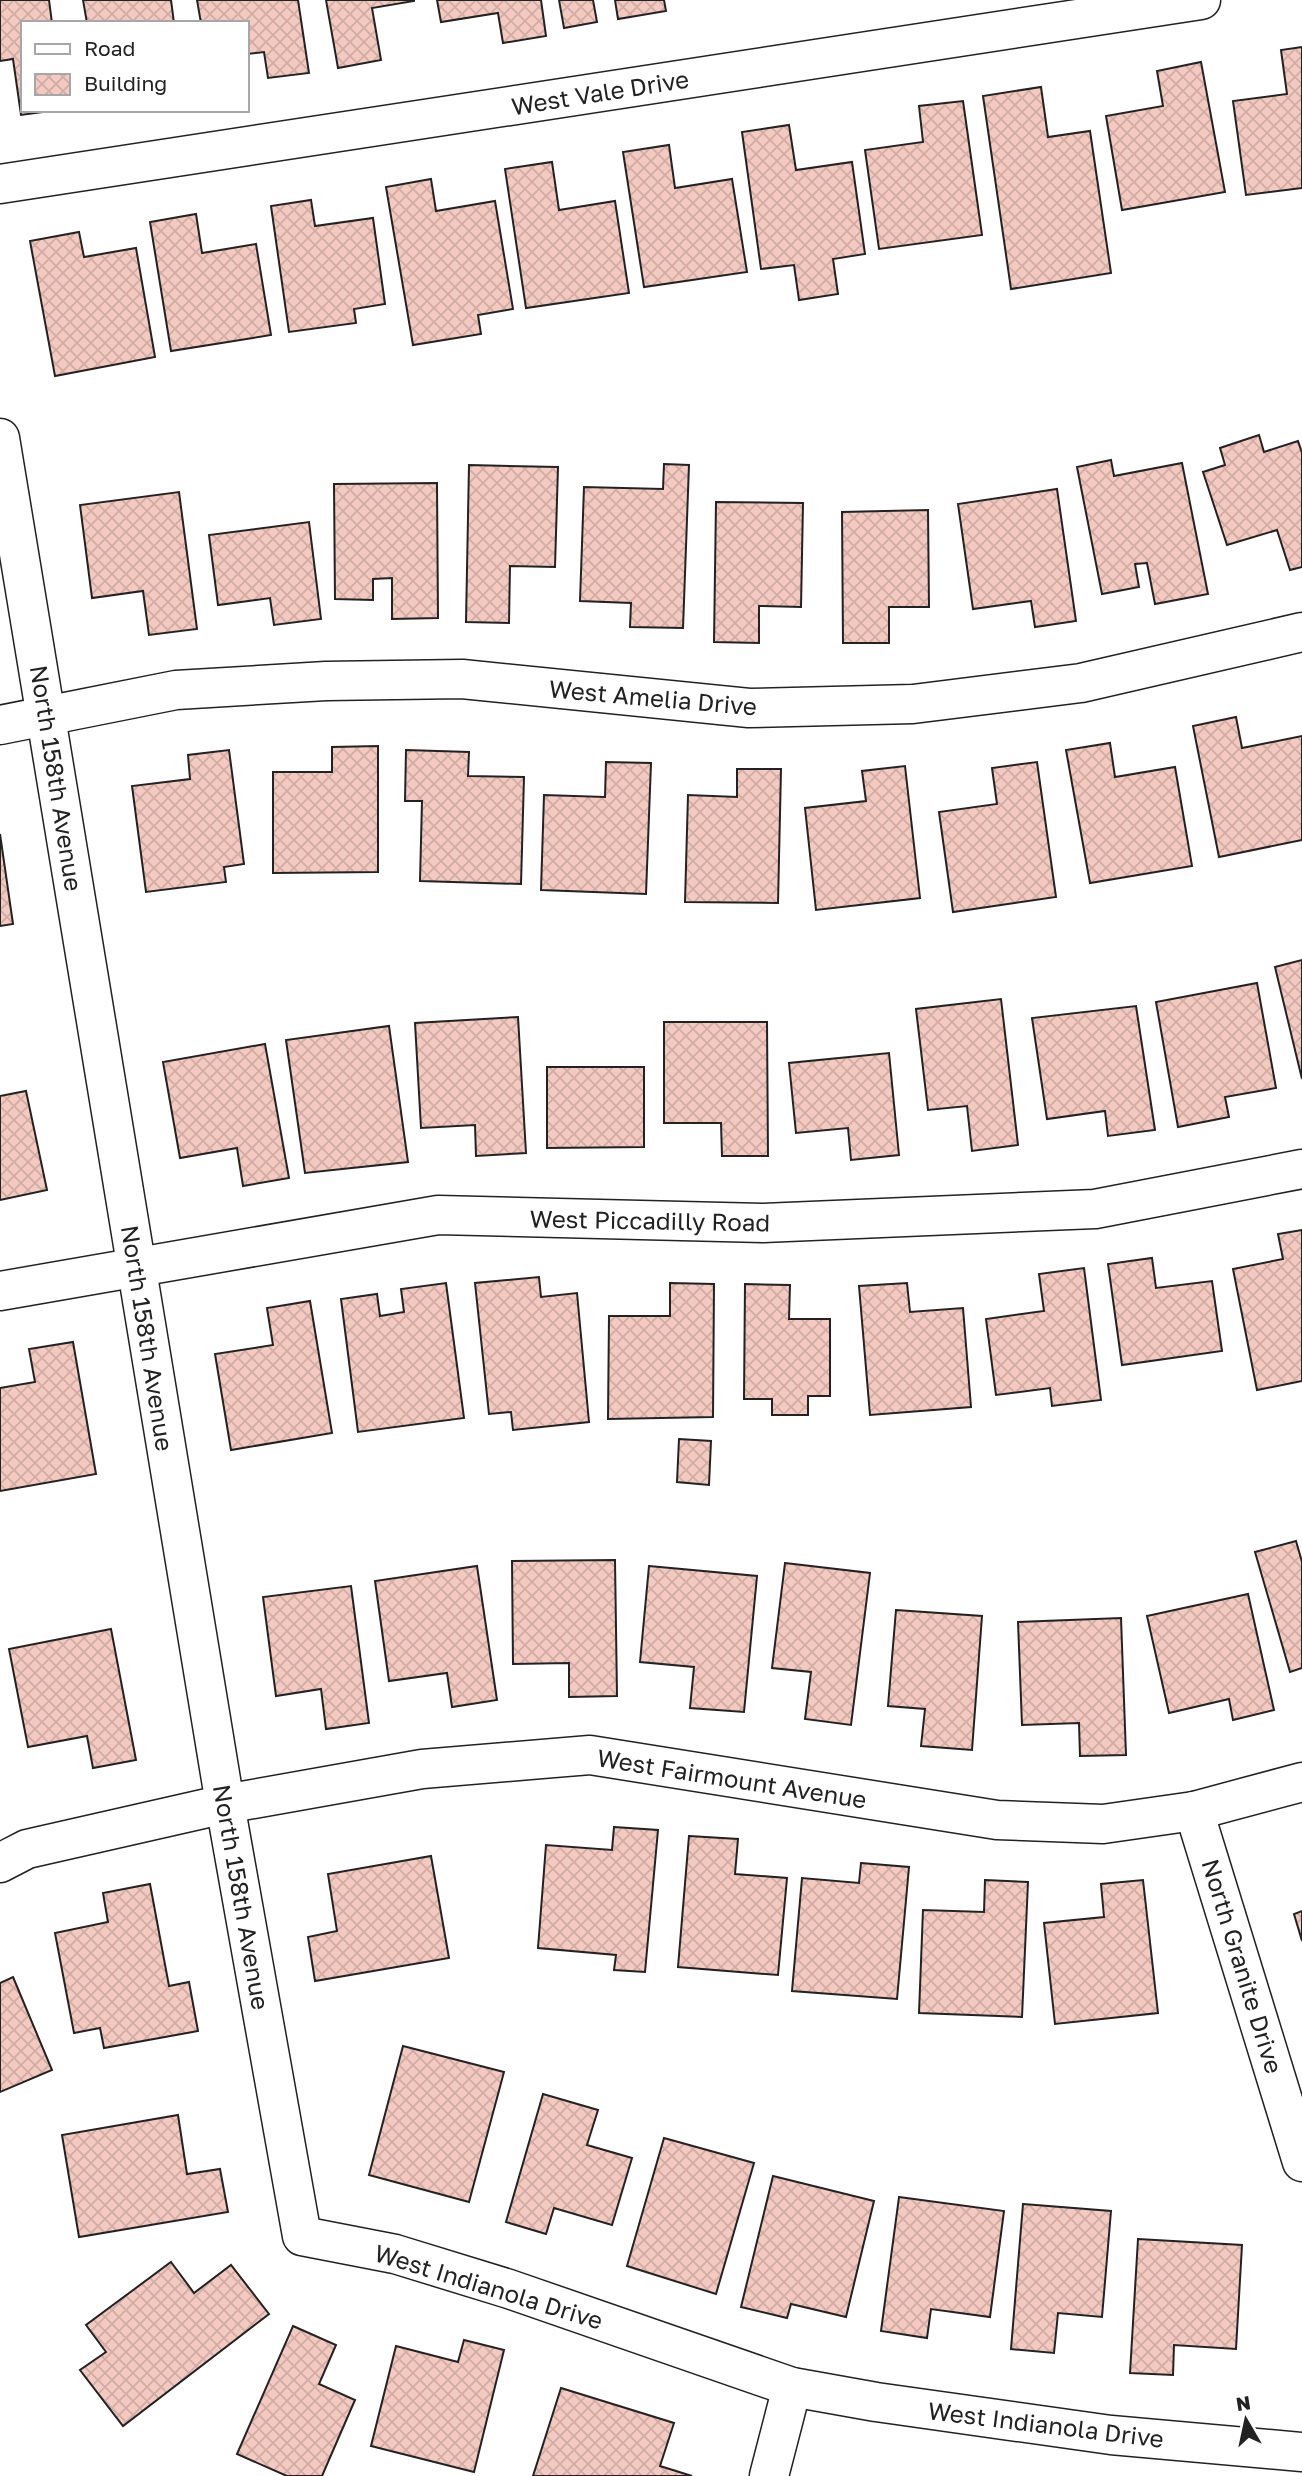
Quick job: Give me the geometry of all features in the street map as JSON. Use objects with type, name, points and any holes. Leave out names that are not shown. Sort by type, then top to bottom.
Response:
[{"type":"street","name":"West Vale Drive","points":[[0,184],[1201,0]]},
{"type":"street","name":"North 158th Avenue","points":[[0,438],[225,1804],[302,2236]]},
{"type":"street","name":"West Amelia Drive","points":[[0,725],[176,691],[326,681],[462,679],[749,708],[913,704],[1081,683],[1302,632]]},
{"type":"street","name":"West Piccadilly Road","points":[[0,1291],[136,1265],[438,1215],[763,1223],[1095,1209],[1302,1169]]},
{"type":"street","name":"West Fairmount Avenue","points":[[0,1863],[27,1849],[225,1804],[422,1769],[590,1755],[997,1820],[1103,1824],[1194,1811],[1302,1782]]},
{"type":"street","name":"North Granite Drive","points":[[1194,1811],[1302,2162]]},
{"type":"street","name":"West Indianola Drive","points":[[302,2236],[395,2253],[509,2289],[792,2387],[876,2402],[1111,2435],[1302,2452]]},
{"type":"street","points":[[769,2476],[792,2387]]},
{"type":"building","points":[[0,0],[49,0],[52,21],[21,21],[21,112],[43,112],[21,115],[13,59],[0,61]]},
{"type":"building","points":[[83,0],[171,0],[174,21],[87,21]]},
{"type":"building","points":[[197,0],[298,0],[309,73],[268,78],[264,52],[248,54],[248,21],[201,21]]},
{"type":"building","points":[[326,0],[414,1],[372,8],[381,60],[338,68]]},
{"type":"building","points":[[437,0],[541,0],[546,36],[503,43],[498,13],[441,22]]},
{"type":"building","points":[[559,0],[593,0],[597,22],[564,28]]},
{"type":"building","points":[[615,0],[664,0],[666,11],[618,19]]},
{"type":"building","points":[[1302,47],[1302,188],[1246,195],[1233,101],[1287,94],[1281,50]]},
{"type":"building","points":[[1201,62],[1225,192],[1122,210],[1106,116],[1163,106],[1157,71]]},
{"type":"building","points":[[1041,87],[1048,137],[1090,131],[1111,273],[1011,289],[983,96]]},
{"type":"building","points":[[963,101],[982,235],[879,249],[865,150],[923,142],[919,106]]},
{"type":"building","points":[[789,125],[796,170],[852,162],[865,254],[833,259],[838,294],[799,300],[794,265],[761,269],[742,132]]},
{"type":"building","points":[[669,145],[675,188],[732,179],[747,272],[644,287],[623,152]]},
{"type":"building","points":[[552,162],[559,210],[615,201],[629,293],[526,308],[505,169]]},
{"type":"building","points":[[431,179],[436,211],[495,201],[513,309],[478,315],[481,334],[413,345],[386,187]]},
{"type":"building","points":[[311,200],[315,226],[373,218],[385,304],[354,309],[356,323],[289,332],[271,206]]},
{"type":"building","points":[[196,214],[202,253],[256,244],[271,335],[171,351],[150,222]]},
{"type":"building","points":[[79,232],[84,257],[136,248],[155,357],[55,376],[30,241]]},
{"type":"building","points":[[1259,435],[1264,452],[1298,441],[1302,453],[1302,567],[1290,570],[1277,530],[1227,545],[1203,472],[1225,465],[1220,448]]},
{"type":"building","points":[[1111,460],[1114,476],[1182,463],[1208,594],[1155,604],[1147,563],[1135,564],[1139,587],[1102,594],[1077,467]]},
{"type":"building","points":[[664,464],[689,465],[683,628],[630,627],[631,603],[580,601],[584,487],[663,489]]},
{"type":"building","points":[[469,465],[558,467],[555,567],[510,566],[509,623],[466,622]]},
{"type":"building","points":[[437,483],[438,618],[392,619],[392,578],[373,579],[373,600],[335,599],[334,484]]},
{"type":"building","points":[[1057,489],[1076,621],[1035,627],[1031,601],[973,609],[958,504]]},
{"type":"building","points":[[179,492],[197,629],[149,635],[143,591],[92,598],[80,505]]},
{"type":"building","points":[[716,502],[803,503],[801,607],[759,606],[759,643],[714,642]]},
{"type":"building","points":[[928,510],[929,607],[889,607],[889,643],[843,643],[842,512]]},
{"type":"building","points":[[309,522],[321,619],[274,625],[270,598],[218,605],[209,535]]},
{"type":"building","points":[[1236,717],[1242,748],[1302,736],[1302,840],[1219,857],[1193,726]]},
{"type":"building","points":[[1110,743],[1115,777],[1175,767],[1192,866],[1090,883],[1066,750]]},
{"type":"building","points":[[378,746],[378,872],[273,873],[273,772],[332,772],[332,747]]},
{"type":"building","points":[[229,750],[244,864],[224,867],[226,882],[146,892],[132,786],[190,779],[188,755]]},
{"type":"building","points":[[406,750],[469,752],[468,776],[524,777],[521,884],[420,881],[422,801],[405,801]]},
{"type":"building","points":[[606,762],[651,763],[646,894],[541,890],[544,795],[605,797]]},
{"type":"building","points":[[1037,762],[1056,897],[953,912],[939,812],[997,804],[992,768]]},
{"type":"building","points":[[905,766],[920,898],[816,910],[805,808],[866,801],[862,771]]},
{"type":"building","points":[[737,769],[781,769],[778,903],[685,902],[688,795],[737,797]]},
{"type":"building","points":[[0,834],[13,924],[0,926]]},
{"type":"building","points":[[1302,960],[1302,1079],[1275,967]]},
{"type":"building","points":[[1257,983],[1276,1088],[1225,1097],[1229,1117],[1178,1127],[1156,1002]]},
{"type":"building","points":[[1001,999],[1018,1145],[972,1151],[967,1106],[928,1110],[916,1009]]},
{"type":"building","points":[[1136,1006],[1155,1130],[1108,1136],[1105,1111],[1047,1119],[1032,1018]]},
{"type":"building","points":[[518,1017],[526,1153],[476,1156],[475,1125],[421,1128],[415,1023]]},
{"type":"building","points":[[664,1022],[767,1022],[768,1156],[722,1156],[721,1123],[664,1123]]},
{"type":"building","points":[[389,1026],[408,1162],[305,1173],[286,1040]]},
{"type":"building","points":[[265,1044],[289,1178],[243,1186],[237,1148],[180,1158],[163,1062]]},
{"type":"building","points":[[889,1053],[899,1155],[851,1160],[848,1128],[796,1133],[789,1063]]},
{"type":"building","points":[[547,1067],[644,1067],[644,1147],[547,1148]]},
{"type":"building","points":[[26,1091],[47,1190],[0,1200],[0,1096]]},
{"type":"building","points":[[1302,1230],[1302,1381],[1257,1390],[1233,1269],[1283,1259],[1278,1234]]},
{"type":"building","points":[[1152,1258],[1156,1288],[1212,1281],[1222,1351],[1122,1365],[1108,1264]]},
{"type":"building","points":[[1084,1268],[1101,1400],[1052,1406],[1050,1388],[996,1395],[986,1319],[1044,1311],[1039,1274]]},
{"type":"building","points":[[539,1277],[541,1297],[577,1293],[589,1422],[513,1430],[511,1412],[489,1414],[475,1283]]},
{"type":"building","points":[[446,1283],[464,1418],[358,1432],[341,1299],[377,1294],[380,1316],[404,1312],[401,1289]]},
{"type":"building","points":[[670,1283],[714,1284],[713,1417],[608,1419],[609,1316],[670,1316]]},
{"type":"building","points":[[907,1283],[910,1312],[963,1308],[971,1407],[870,1415],[859,1286]]},
{"type":"building","points":[[745,1284],[790,1285],[789,1319],[830,1319],[830,1396],[808,1396],[808,1415],[772,1415],[772,1399],[744,1399]]},
{"type":"building","points":[[310,1301],[332,1433],[231,1450],[215,1354],[273,1345],[267,1308]]},
{"type":"building","points":[[73,1342],[96,1474],[0,1491],[0,1388],[35,1382],[29,1349]]},
{"type":"building","points":[[679,1439],[711,1441],[709,1485],[677,1482]]},
{"type":"building","points":[[1296,1541],[1302,1562],[1302,1668],[1290,1672],[1255,1552]]},
{"type":"building","points":[[615,1560],[617,1696],[569,1697],[569,1663],[513,1664],[512,1561]]},
{"type":"building","points":[[785,1563],[870,1573],[851,1725],[805,1719],[811,1672],[772,1668]]},
{"type":"building","points":[[477,1566],[497,1700],[452,1707],[447,1673],[389,1681],[375,1581]]},
{"type":"building","points":[[649,1566],[757,1576],[744,1712],[690,1708],[694,1667],[640,1662]]},
{"type":"building","points":[[351,1586],[369,1723],[326,1729],[321,1689],[276,1696],[263,1597]]},
{"type":"building","points":[[1248,1594],[1274,1710],[1233,1720],[1229,1699],[1169,1713],[1147,1616]]},
{"type":"building","points":[[896,1610],[982,1616],[972,1750],[921,1746],[925,1709],[888,1706]]},
{"type":"building","points":[[1121,1618],[1126,1755],[1080,1756],[1079,1723],[1022,1725],[1018,1622]]},
{"type":"building","points":[[111,1629],[136,1760],[93,1768],[87,1736],[28,1747],[9,1649]]},
{"type":"building","points":[[614,1827],[658,1830],[645,1972],[614,1970],[616,1955],[538,1948],[546,1845],[612,1850]]},
{"type":"building","points":[[689,1836],[738,1839],[735,1874],[787,1878],[778,1975],[678,1967]]},
{"type":"building","points":[[431,1856],[449,1958],[315,1981],[308,1937],[337,1931],[328,1874]]},
{"type":"building","points":[[861,1863],[909,1867],[897,1999],[792,1991],[802,1878],[859,1883]]},
{"type":"building","points":[[985,1880],[1028,1882],[1022,2017],[919,2013],[923,1910],[984,1912]]},
{"type":"building","points":[[1143,1880],[1158,2013],[1055,2024],[1044,1923],[1104,1917],[1101,1884]]},
{"type":"building","points":[[150,1884],[169,1986],[189,1982],[198,2031],[104,2048],[100,2028],[74,2033],[55,1933],[108,1922],[103,1893]]},
{"type":"building","points":[[1302,1911],[1302,1941],[1294,1914]]},
{"type":"building","points":[[13,1977],[52,2070],[0,2092],[0,1983]]},
{"type":"building","points":[[403,2046],[504,2072],[469,2202],[369,2175]]},
{"type":"building","points":[[543,2094],[598,2110],[587,2145],[632,2158],[612,2225],[554,2208],[546,2234],[506,2222]]},
{"type":"building","points":[[178,2115],[187,2174],[220,2169],[228,2212],[79,2237],[62,2135]]},
{"type":"building","points":[[664,2138],[754,2163],[716,2294],[627,2266]]},
{"type":"building","points":[[773,2176],[874,2201],[846,2317],[791,2304],[787,2318],[741,2307]]},
{"type":"building","points":[[899,2197],[1004,2211],[990,2317],[931,2309],[927,2338],[881,2331]]},
{"type":"building","points":[[1023,2204],[1111,2211],[1102,2317],[1058,2313],[1054,2353],[1011,2349]]},
{"type":"building","points":[[1138,2239],[1242,2245],[1236,2349],[1174,2345],[1173,2375],[1130,2373]]},
{"type":"building","points":[[171,2262],[194,2293],[231,2265],[269,2314],[123,2426],[80,2370],[106,2352],[86,2325]]},
{"type":"building","points":[[293,2326],[336,2345],[319,2384],[355,2400],[322,2476],[287,2476],[237,2454]]},
{"type":"building","points":[[464,2340],[504,2350],[474,2472],[371,2446],[396,2346],[458,2362]]},
{"type":"building","points":[[561,2388],[674,2423],[660,2466],[692,2476],[533,2476]]}]
